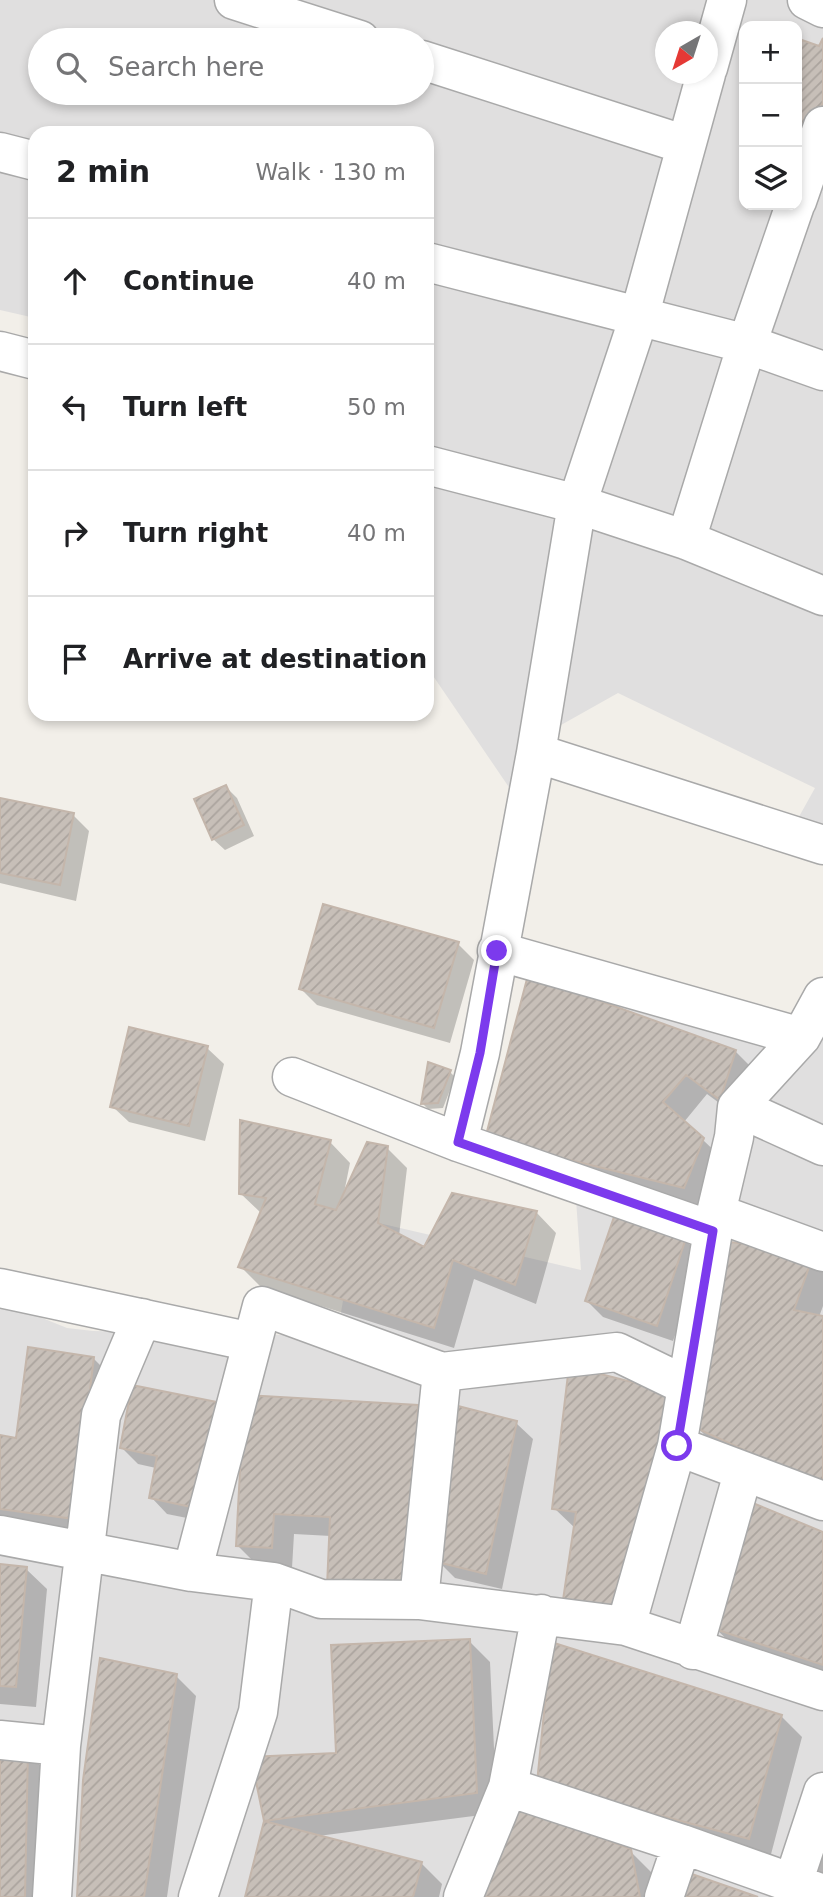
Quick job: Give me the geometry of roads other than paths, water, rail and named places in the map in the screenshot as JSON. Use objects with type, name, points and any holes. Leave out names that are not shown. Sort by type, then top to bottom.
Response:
[{"type":"street","points":[[234,0],[322,28]]},
{"type":"street","points":[[718,32],[727,0]]},
{"type":"street","points":[[807,0],[823,8]]},
{"type":"street","points":[[434,64],[686,145]]},
{"type":"street","points":[[458,1142],[480,1053],[536,752],[576,504],[639,317],[703,84]]},
{"type":"street","points":[[802,186],[823,126]]},
{"type":"street","points":[[0,152],[28,159]]},
{"type":"street","points":[[686,540],[747,344],[794,210]]},
{"type":"street","points":[[434,264],[747,344],[823,371]]},
{"type":"street","points":[[0,351],[28,358]]},
{"type":"street","points":[[434,467],[576,504],[686,540],[823,596]]},
{"type":"street","points":[[536,752],[823,845]]},
{"type":"street","points":[[497,951],[801,1037]]},
{"type":"street","points":[[626,1626],[677,1446],[715,1222],[734,1137],[737,1107],[801,1037],[823,997]]},
{"type":"street","points":[[292,1077],[458,1142],[715,1222],[823,1252]]},
{"type":"street","points":[[737,1107],[823,1146]]},
{"type":"street","points":[[0,1289],[252,1342]]},
{"type":"street","points":[[192,1572],[262,1306],[442,1372],[617,1352],[687,1386],[677,1446]]},
{"type":"street","points":[[52,1897],[61,1746],[101,1415],[142,1318]]},
{"type":"street","points":[[419,1600],[442,1372]]},
{"type":"street","points":[[677,1446],[823,1501]]},
{"type":"street","points":[[694,1650],[743,1473]]},
{"type":"street","points":[[0,1535],[192,1572],[274,1582],[321,1600],[419,1600],[626,1626],[823,1691]]},
{"type":"street","points":[[198,1897],[258,1712],[274,1582]]},
{"type":"street","points":[[463,1897],[508,1787],[541,1614]]},
{"type":"street","points":[[0,1740],[61,1746]]},
{"type":"street","points":[[508,1787],[808,1889],[823,1793]]},
{"type":"street","points":[[664,1897],[682,1844]]}]
